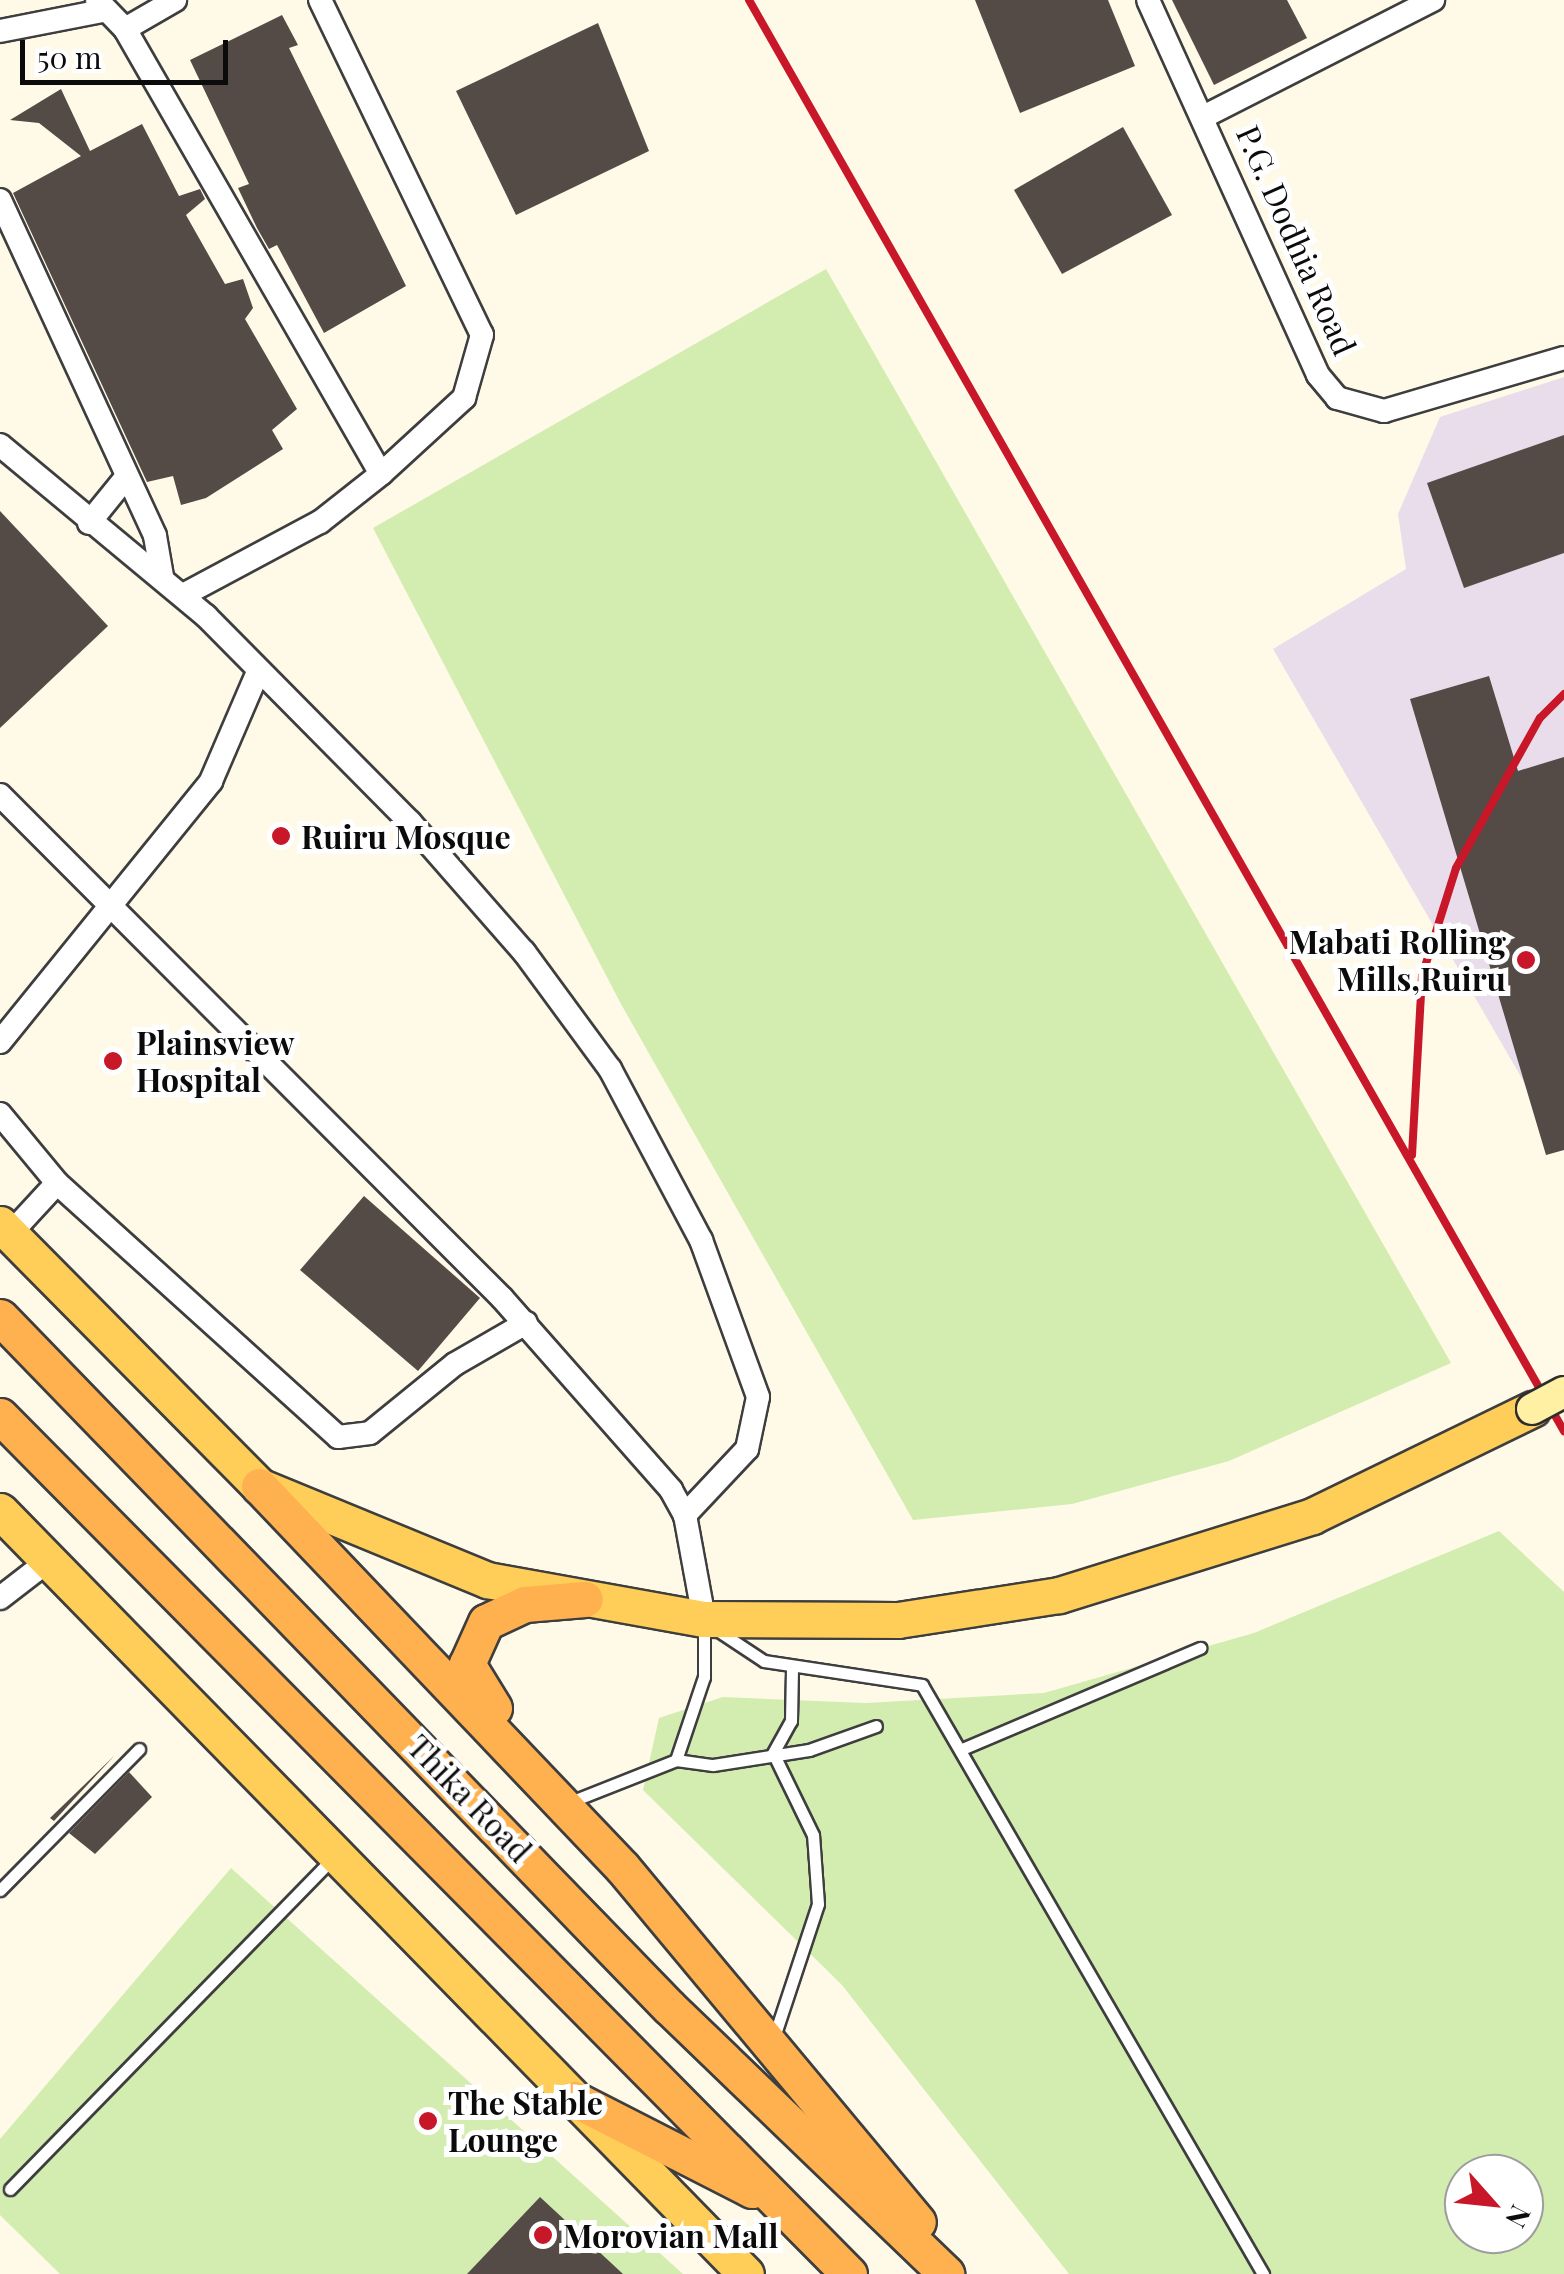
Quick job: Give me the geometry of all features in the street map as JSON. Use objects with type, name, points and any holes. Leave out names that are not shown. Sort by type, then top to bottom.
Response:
[{"type":"highway","name":"Thika Road","points":[[0,1317],[669,2007],[946,2274]]},
{"type":"highway","points":[[0,1416],[849,2274]]},
{"type":"highway","points":[[259,1486],[622,1867],[774,2040],[959,2274]]},
{"type":"highway","points":[[585,1600],[525,1604],[486,1622],[467,1664],[622,1867]]},
{"type":"highway","points":[[574,2098],[772,2198]]},
{"type":"main road","points":[[5,1229],[259,1486],[396,1549],[585,1600],[704,1618],[898,1620],[1059,1595],[1312,1516],[1564,1392]]},
{"type":"main road","points":[[0,1511],[746,2274]]},
{"type":"street","points":[[126,28],[176,0]]},
{"type":"street","points":[[183,595],[320,522],[381,474],[464,398],[482,334],[320,0]]},
{"type":"street","name":"P.G. Dodhia Road","points":[[1148,0],[1206,115],[1318,375],[1338,398],[1400,408],[1564,358]]},
{"type":"street","points":[[1206,115],[1433,0]]},
{"type":"street","points":[[0,31],[99,6],[126,28],[381,474]]},
{"type":"street","points":[[0,200],[127,476],[162,576]]},
{"type":"street","points":[[0,445],[89,523],[183,595],[524,952],[610,1069],[701,1240],[759,1415],[747,1450],[685,1516]]},
{"type":"street","points":[[89,523],[127,476]]},
{"type":"street","points":[[0,1042],[211,781],[258,672]]},
{"type":"street","points":[[0,795],[111,900],[526,1323],[685,1516],[704,1618]]},
{"type":"street","points":[[0,1114],[57,1183],[338,1437],[370,1433],[526,1323]]},
{"type":"street","points":[[5,1229],[57,1183]]},
{"type":"street","points":[[0,1598],[48,1561]]},
{"type":"lane","points":[[704,1618],[738,1651],[792,1667],[922,1685],[1263,2274]]},
{"type":"lane","points":[[676,1760],[704,1677],[704,1618]]},
{"type":"lane","points":[[962,1749],[1200,1648]]},
{"type":"lane","points":[[773,1753],[791,1721],[792,1667]]},
{"type":"lane","points":[[570,1802],[676,1760],[713,1765],[876,1726]]},
{"type":"lane","points":[[0,1890],[138,1749]]},
{"type":"lane","points":[[773,1753],[812,1835],[818,1904],[774,2040]]},
{"type":"lane","points":[[10,2190],[336,1855]]},
{"type":"shaded area","points":[[1564,377],[1564,1151],[1273,649],[1406,569],[1398,514],[1440,417]]},
{"type":"green space","points":[[826,269],[1451,1363],[1229,1461],[1072,1504],[913,1520],[621,1004],[373,528]]},
{"type":"green space","points":[[1499,1531],[1564,1592],[1564,2274],[1069,2274],[842,1985],[643,1790],[659,1718],[723,1697],[866,1703],[1044,1693],[1254,1633]]},
{"type":"green space","points":[[231,1868],[683,2274],[60,2274],[0,2215],[0,2139]]},
{"type":"building","points":[[975,0],[1108,0],[1135,66],[1020,113]]},
{"type":"building","points":[[1172,0],[1287,0],[1307,38],[1214,85]]},
{"type":"building","points":[[282,15],[298,45],[289,48],[406,286],[324,333],[277,245],[269,249],[257,228],[238,188],[249,184],[190,60]]},
{"type":"building","points":[[598,23],[649,151],[516,215],[456,91]]},
{"type":"building","points":[[61,89],[90,151],[142,124],[179,196],[200,189],[205,199],[186,215],[225,284],[243,279],[253,308],[245,319],[297,409],[272,430],[283,449],[206,498],[181,505],[173,476],[147,482],[13,193],[81,156],[39,123],[10,120]]},
{"type":"building","points":[[1123,127],[1172,215],[1062,274],[1014,190]]},
{"type":"building","points":[[1564,435],[1564,553],[1464,588],[1427,483]]},
{"type":"building","points":[[0,511],[108,626],[0,728]]},
{"type":"building","name":"Mabati Rolling Mills,Ruiru","points":[[1489,676],[1518,771],[1564,757],[1564,1150],[1546,1155],[1410,699]]},
{"type":"building","points":[[364,1196],[480,1298],[418,1371],[300,1270]]},
{"type":"building","points":[[114,1756],[54,1821],[50,1818]]},
{"type":"building","points":[[129,1772],[152,1797],[95,1854],[69,1833]]},
{"type":"building","name":"Morovian Mall","points":[[540,2197],[623,2274],[467,2274]]},
{"type":"railway","points":[[749,0],[1564,1431]]},
{"type":"railway","points":[[1412,1155],[1422,976],[1456,868],[1540,718],[1564,694]]},
{"type":"place","name":"Ruiru Mosque","points":[[281,836]]},
{"type":"place","name":"Mabati Rolling Mills,Ruiru","points":[[1526,960]]},
{"type":"place","name":"Plainsview Hospital","points":[[113,1061]]},
{"type":"place","name":"The Stable Lounge","points":[[428,2121]]},
{"type":"place","name":"Morovian Mall","points":[[543,2235]]}]
